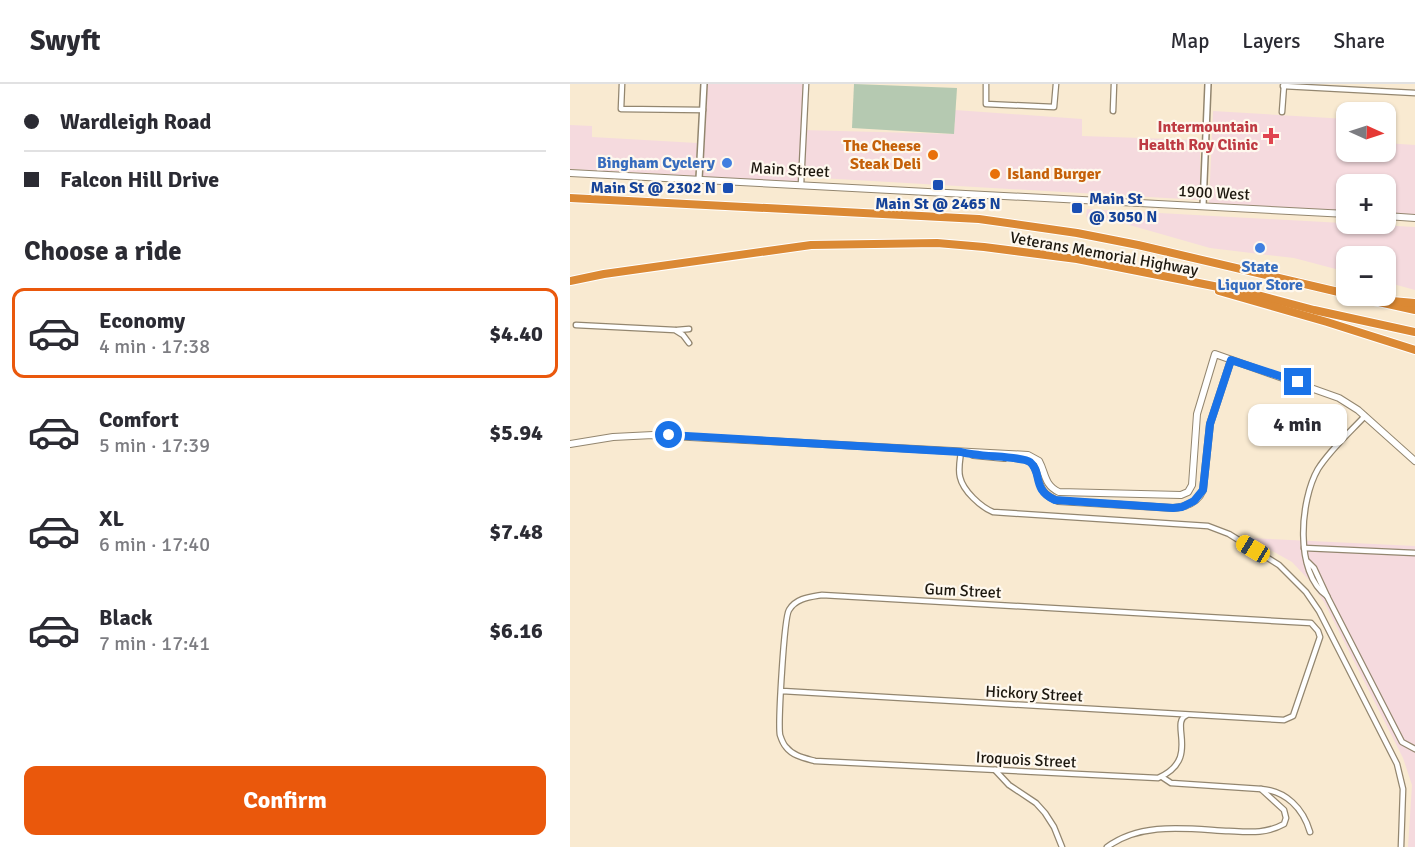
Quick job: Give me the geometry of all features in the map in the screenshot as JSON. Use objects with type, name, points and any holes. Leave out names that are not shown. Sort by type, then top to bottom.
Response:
[{"type":"highway","name":"Veterans Memorial Highway","points":[[570,198],[979,219],[1128,243],[1336,291]]},
{"type":"highway","name":"Veterans Memorial Highway","points":[[570,281],[604,274],[811,245],[937,243],[1077,259],[1194,284],[1254,294],[1415,332]]},
{"type":"highway","points":[[1194,284],[1327,322],[1415,351]]},
{"type":"highway","points":[[1396,301],[1415,303]]},
{"type":"highway","points":[[1396,306],[1415,310]]},
{"type":"main road","name":"Main Street","points":[[570,173],[1080,200]]},
{"type":"main road","name":"1900 West","points":[[1080,200],[1336,213]]},
{"type":"main road","points":[[1396,217],[1415,218]]},
{"type":"main road","points":[[570,444],[613,437],[653,435],[1032,456],[1041,464],[1048,484],[1062,492],[1184,494],[1192,485],[1197,414],[1212,353],[1320,390],[1346,402],[1415,461]]},
{"type":"main road","points":[[961,452],[1029,461],[1035,468],[1041,488],[1048,496],[1058,501],[1173,508],[1185,506],[1197,499],[1203,490],[1210,424],[1231,360]]},
{"type":"street","points":[[622,84],[621,109],[703,110]]},
{"type":"street","points":[[699,179],[704,84]]},
{"type":"street","points":[[801,184],[806,84]]},
{"type":"street","points":[[986,84],[986,104],[1054,107],[1056,84]]},
{"type":"street","points":[[1113,111],[1114,84]]},
{"type":"street","points":[[1203,206],[1208,84]]},
{"type":"street","points":[[1395,92],[1396,84]]},
{"type":"street","points":[[1282,112],[1284,85],[1415,93]]},
{"type":"street","points":[[576,325],[689,329]]},
{"type":"street","points":[[675,330],[684,335],[689,343]]},
{"type":"street","points":[[1365,416],[1326,458],[1315,475],[1307,501],[1304,548],[1309,571],[1317,587],[1327,596],[1402,742],[1415,749]]},
{"type":"street","points":[[961,452],[959,473],[962,484],[985,508],[993,513],[1208,526],[1229,534],[1291,574],[1315,604],[1397,764],[1403,794],[1401,847]]},
{"type":"street","points":[[1304,548],[1415,553]]},
{"type":"street","name":"Gum Street","points":[[815,761],[797,756],[786,748],[780,734],[785,624],[789,609],[800,599],[822,595],[1311,623],[1320,637],[1293,716],[1284,720]]},
{"type":"street","name":"Hickory Street","points":[[782,691],[1284,720]]},
{"type":"street","points":[[1162,777],[1175,767],[1180,759],[1183,747],[1179,722],[1187,715]]},
{"type":"street","name":"Iroquois Street","points":[[815,761],[1162,777],[1171,783],[1274,790],[1282,793],[1306,820],[1310,832]]},
{"type":"street","points":[[995,770],[1009,785],[1040,808],[1054,827],[1062,847]]},
{"type":"street","points":[[1107,847],[1125,837],[1157,829],[1257,833],[1275,829],[1284,824],[1286,818],[1284,810],[1261,789]]},
{"type":"shaded area","points":[[706,84],[804,84],[802,130],[954,134],[955,110],[1082,119],[1082,136],[1200,140],[1200,200],[803,177],[801,150],[798,184],[700,179]]},
{"type":"shaded area","points":[[1213,111],[1336,118],[1336,162],[1396,162],[1396,144],[1415,145],[1415,215],[1396,214],[1396,174],[1336,174],[1336,210],[1209,203]]},
{"type":"shaded area","points":[[570,125],[592,126],[592,137],[697,143],[695,176],[570,169]]},
{"type":"shaded area","points":[[1087,209],[1336,223],[1336,234],[1396,234],[1396,226],[1415,227],[1415,290],[1396,285],[1396,246],[1336,246],[1336,269],[1294,258],[1210,248],[1126,224],[1086,217]]},
{"type":"shaded area","points":[[1249,538],[1415,546],[1415,847],[1408,847],[1412,785],[1403,758],[1324,602],[1309,580],[1292,562]]},
{"type":"green space","points":[[854,84],[957,88],[954,134],[852,128]]},
{"type":"place","name":"Intermountain Health Roy Clinic","points":[[1271,136]]},
{"type":"place","name":"The Cheese Steak Deli","points":[[933,155]]},
{"type":"place","name":"Bingham Cyclery","points":[[727,163]]},
{"type":"place","name":"Island Burger","points":[[995,174]]},
{"type":"place","name":"Main St @ 2465 N","points":[[938,185]]},
{"type":"place","name":"Main St @ 2302 N","points":[[728,188]]},
{"type":"place","name":"Main St @ 3050 N","points":[[1077,208]]},
{"type":"place","name":"State Liquor Store","points":[[1260,248]]},
{"type":"route","points":[[669,435],[961,452],[979,456],[1024,459],[1034,466],[1038,482],[1045,494],[1055,500],[1173,508],[1185,506],[1197,499],[1203,490],[1210,424],[1231,360],[1298,382]]}]
